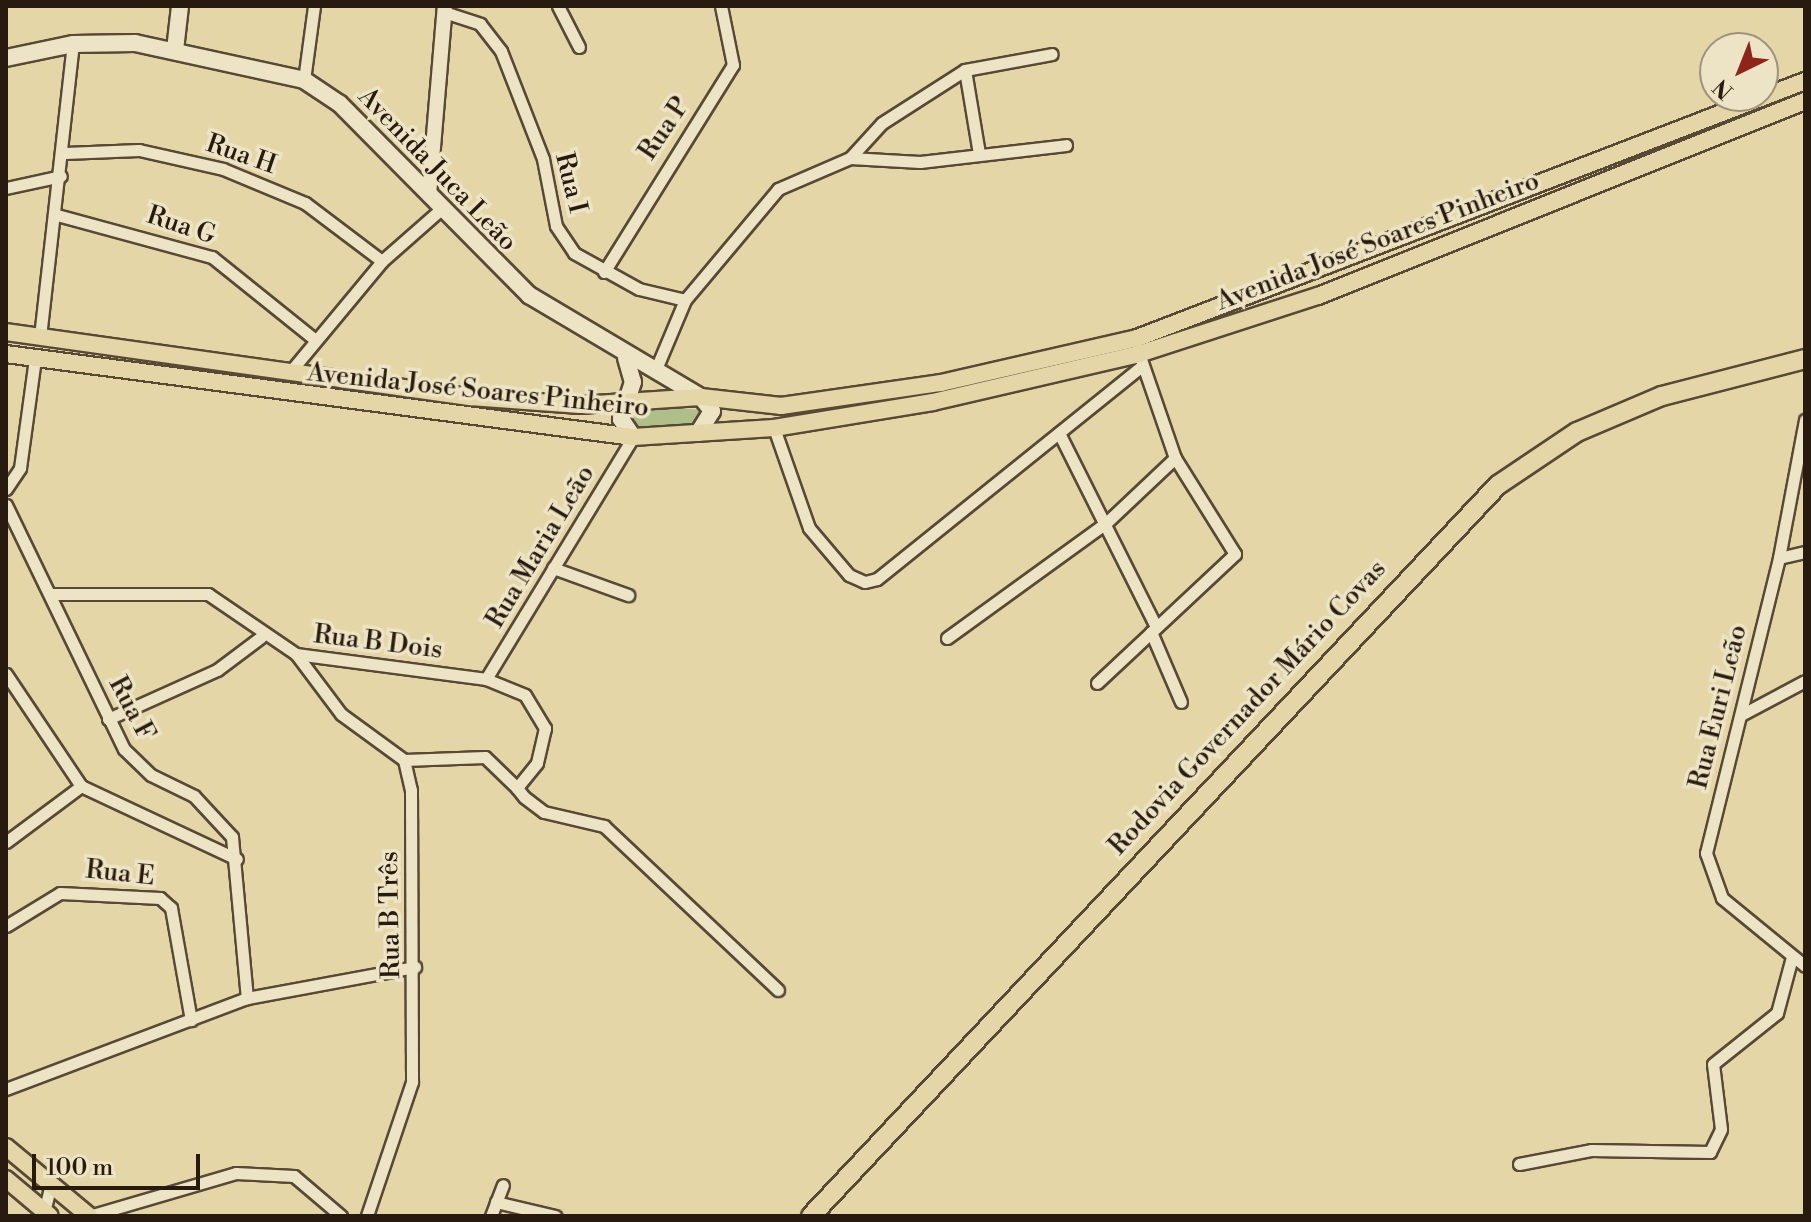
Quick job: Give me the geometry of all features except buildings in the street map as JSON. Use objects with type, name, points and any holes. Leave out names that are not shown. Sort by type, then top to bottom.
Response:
[{"type":"highway","name":"Rodovia Governador Mário Covas","points":[[811,1216],[1498,485],[1577,432],[1662,396],[1805,359]]},
{"type":"main road","points":[[175,50],[180,6]]},
{"type":"main road","name":"Avenida Juca Leão","points":[[6,58],[73,44],[175,50],[304,80],[340,104],[529,295],[626,358],[656,369],[701,397]]},
{"type":"main road","name":"Avenida José Soares Pinheiro","points":[[6,332],[470,397],[580,405],[631,398],[701,397],[781,406],[941,383],[1137,338],[1805,81]]},
{"type":"main road","name":"Avenida José Soares Pinheiro","points":[[6,354],[633,437],[774,428],[933,402],[1141,360],[1318,296],[1805,101]]},
{"type":"main road","points":[[626,358],[631,398],[621,419],[633,437]]},
{"type":"main road","points":[[698,433],[712,411],[701,397]]},
{"type":"main road","points":[[6,1147],[89,1216]]},
{"type":"main road","points":[[6,1179],[47,1215]]},
{"type":"street","points":[[304,80],[314,6]]},
{"type":"street","points":[[558,6],[579,47]]},
{"type":"street","name":"Rua P","points":[[604,272],[733,65],[721,6]]},
{"type":"street","points":[[429,195],[444,9]]},
{"type":"street","name":"Rua I","points":[[444,9],[480,24],[501,51],[543,159],[556,226],[574,253],[604,272],[685,300]]},
{"type":"street","points":[[40,337],[65,153],[73,44]]},
{"type":"street","points":[[656,369],[685,300],[764,200],[850,158],[882,123],[965,70],[1052,54]]},
{"type":"street","points":[[965,70],[979,154]]},
{"type":"street","points":[[850,158],[920,162],[1066,145]]},
{"type":"street","name":"Rua H","points":[[65,153],[139,150],[223,169],[305,203],[382,261]]},
{"type":"street","points":[[6,188],[61,176]]},
{"type":"street","points":[[290,372],[314,339],[382,261],[441,209]]},
{"type":"street","name":"Rua G","points":[[57,215],[212,257],[314,339]]},
{"type":"street","points":[[6,489],[20,468],[35,358]]},
{"type":"street","points":[[774,428],[809,528],[849,575],[865,582],[877,579],[1059,433],[1141,360],[1175,458],[1236,547],[1097,683]]},
{"type":"street","name":"Rua Euri Leão","points":[[1805,420],[1779,558],[1710,830],[1710,875],[1733,910],[1805,966]]},
{"type":"street","points":[[1059,433],[1106,523],[1154,629],[1181,702]]},
{"type":"street","name":"Rua Maria Leão","points":[[486,679],[633,437]]},
{"type":"street","points":[[947,638],[1106,523],[1175,458]]},
{"type":"street","name":"Rua F","points":[[6,505],[52,594],[108,719],[137,765],[194,796],[219,821],[237,859],[247,998]]},
{"type":"street","points":[[1779,558],[1805,552]]},
{"type":"street","points":[[553,568],[628,595]]},
{"type":"street","name":"Rua B Dois","points":[[52,594],[208,594],[261,637],[296,654],[486,679],[525,695],[541,718],[544,743],[517,788]]},
{"type":"street","points":[[108,719],[217,670],[261,637]]},
{"type":"street","points":[[296,654],[341,714],[404,760],[485,757],[544,812],[604,826],[778,990]]},
{"type":"street","points":[[6,674],[81,786],[237,859]]},
{"type":"street","points":[[1741,715],[1805,681]]},
{"type":"street","name":"Rua B Três","points":[[367,1216],[409,1098],[415,967],[404,760]]},
{"type":"street","points":[[6,842],[81,786]]},
{"type":"street","name":"Rua E","points":[[6,926],[60,893],[160,898],[171,908],[191,1020]]},
{"type":"street","points":[[1519,1164],[1591,1150],[1710,1152],[1721,1129],[1713,1064],[1777,1013],[1792,957]]},
{"type":"street","points":[[6,1089],[247,998],[415,967]]},
{"type":"street","points":[[89,1216],[236,1173],[294,1176],[341,1216]]},
{"type":"street","points":[[47,1215],[51,1184]]},
{"type":"street","points":[[491,1216],[503,1185]]},
{"type":"street","points":[[496,1202],[555,1216]]},
{"type":"green space","points":[[636,405],[703,410],[705,413],[698,426],[640,430],[632,420]]}]
